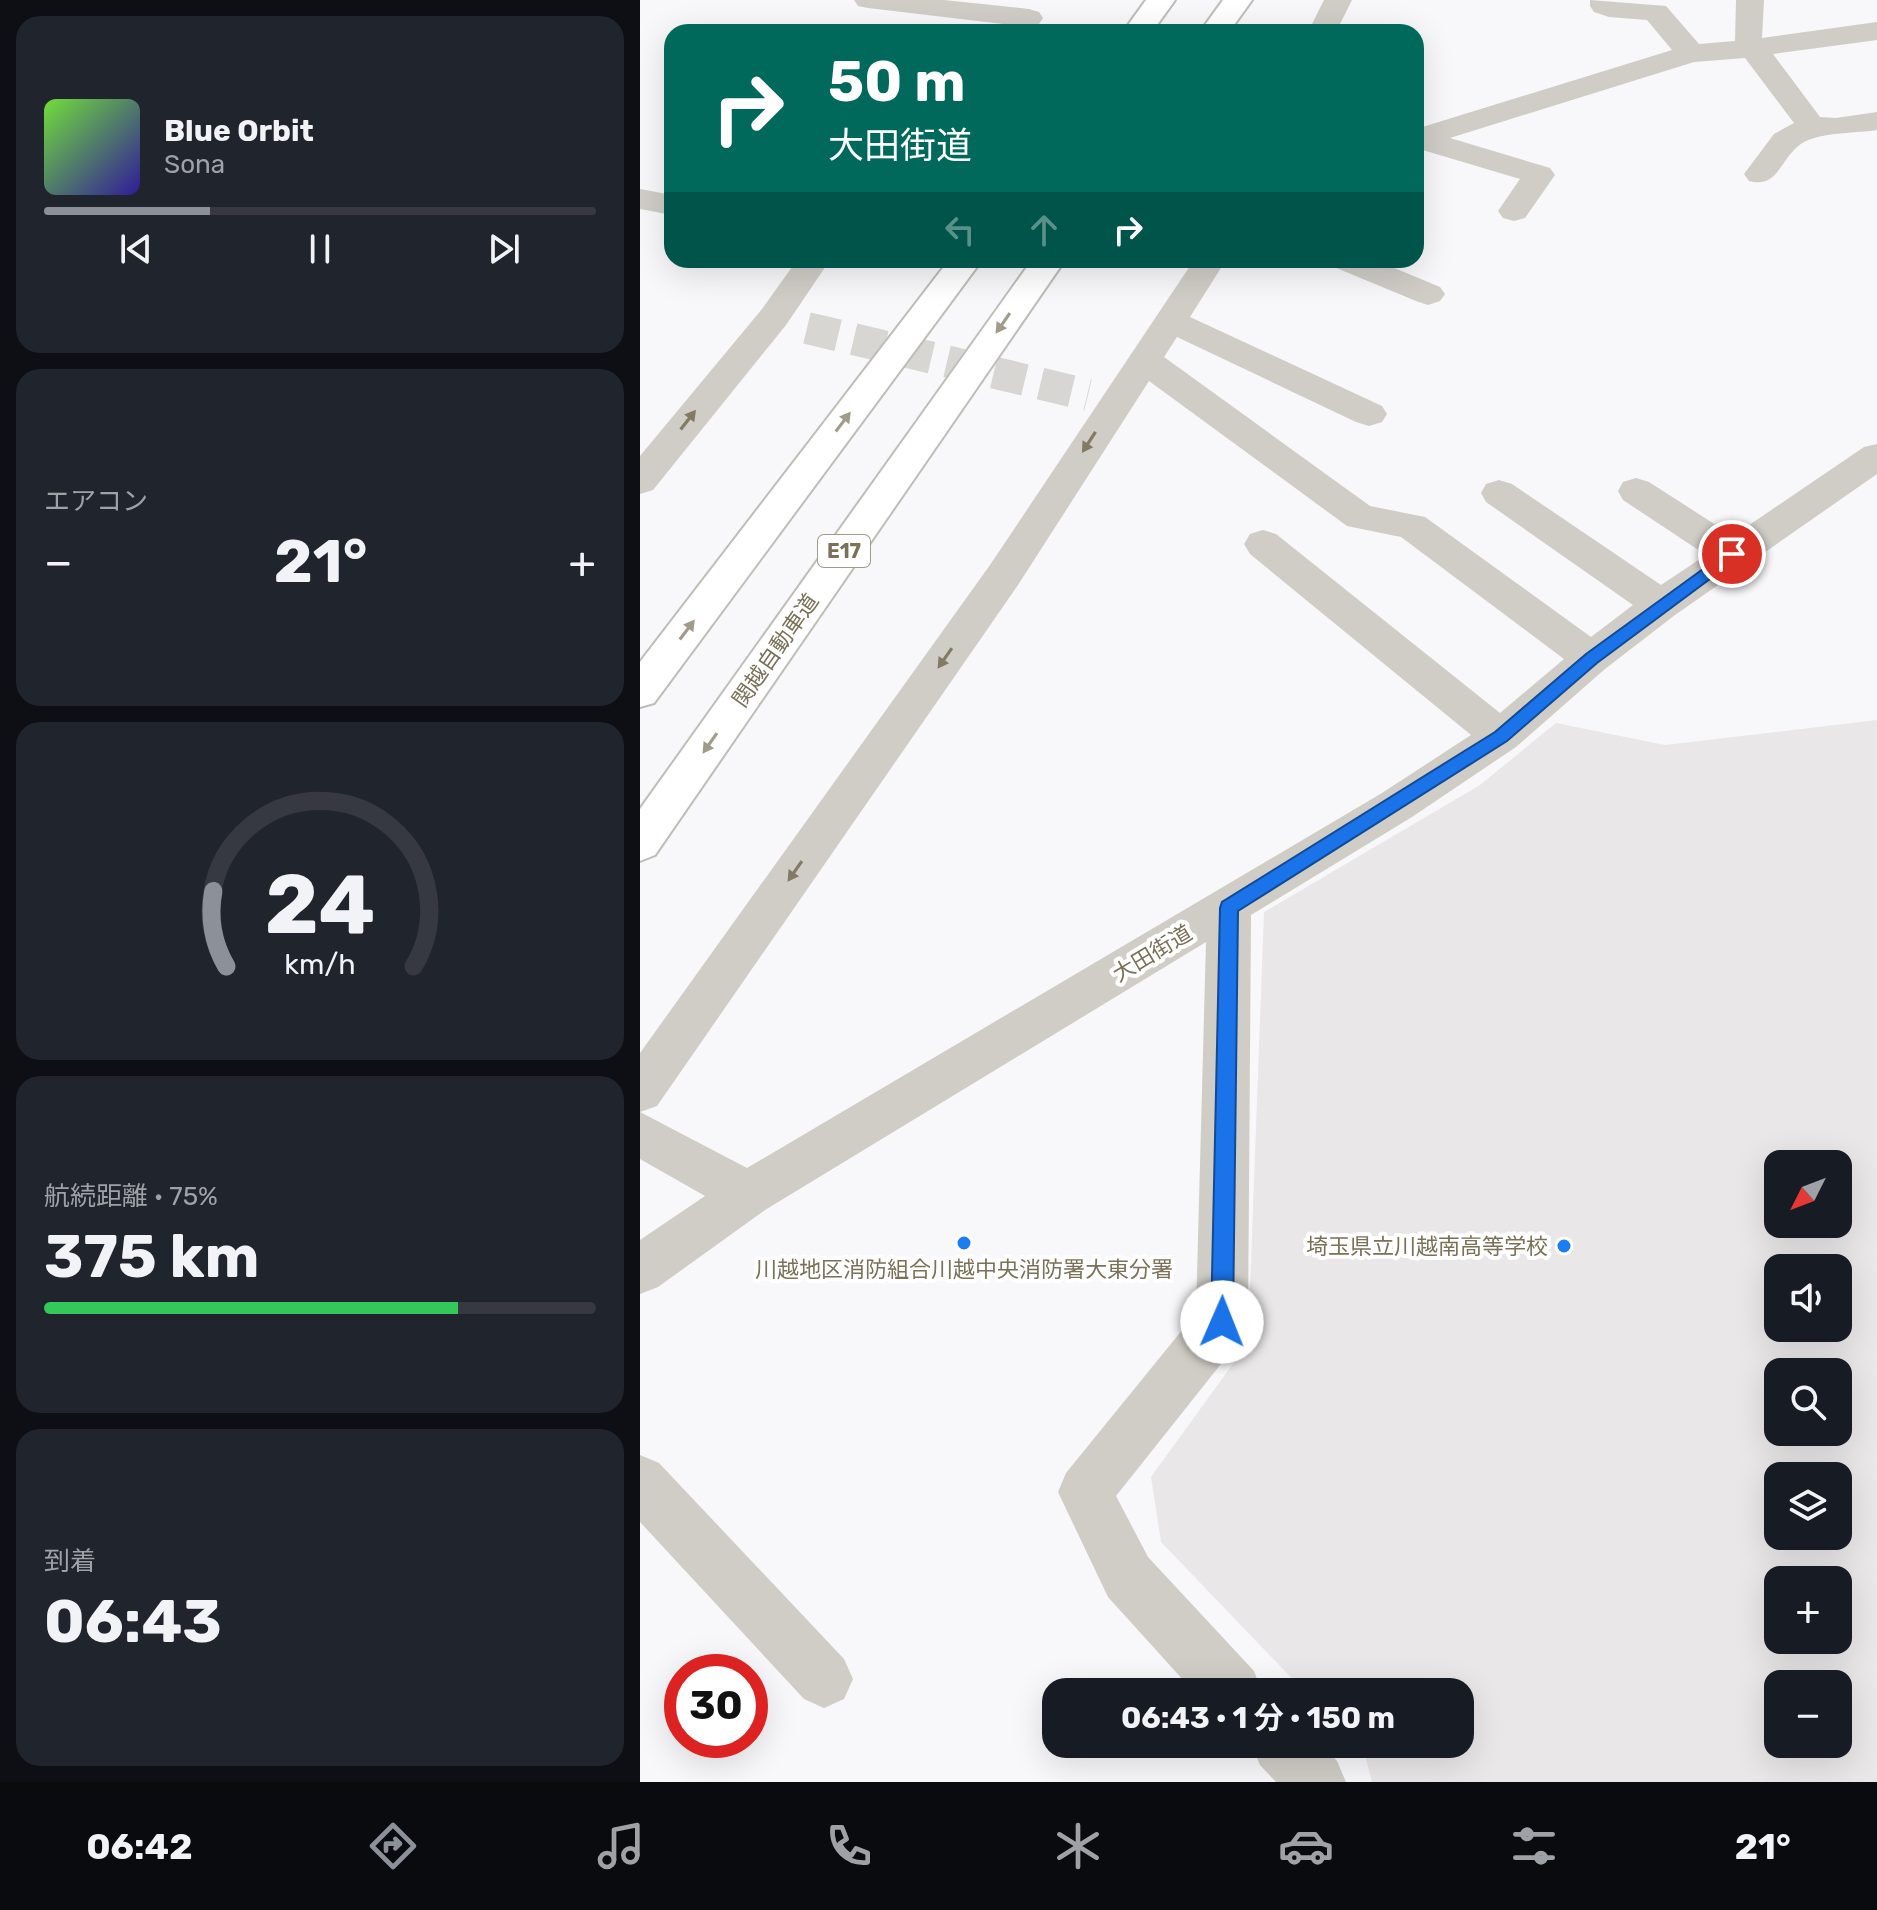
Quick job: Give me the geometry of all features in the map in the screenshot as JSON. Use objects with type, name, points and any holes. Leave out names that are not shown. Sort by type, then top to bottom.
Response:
[{"type":"highway","points":[[1143,24],[1161,0]]},
{"type":"highway","points":[[1220,24],[1238,0]]},
{"type":"highway","points":[[640,692],[960,268]]},
{"type":"highway","name":"関越自動車道","points":[[640,843],[1043,268]]},
{"type":"street","points":[[1326,24],[1338,0]]},
{"type":"street","points":[[1604,0],[1604,6],[1609,8],[1656,12],[1691,54]]},
{"type":"street","points":[[1750,0],[1748,38],[1811,125]]},
{"type":"street","points":[[878,24],[878,1],[1030,17]]},
{"type":"street","points":[[1424,137],[1691,54],[1877,31]]},
{"type":"street","points":[[1760,174],[1785,141],[1811,125],[1836,127],[1877,121]]},
{"type":"street","points":[[1424,141],[1539,175],[1514,211]]},
{"type":"street","points":[[640,199],[664,204]]},
{"type":"street","points":[[640,481],[774,317],[808,268]]},
{"type":"street","points":[[640,1091],[1004,575],[1102,399],[1144,360],[1205,268]]},
{"type":"street","points":[[1365,268],[1428,294]]},
{"type":"street","points":[[774,317],[807,328]]},
{"type":"street","points":[[1170,321],[1369,414]]},
{"type":"street","points":[[1144,360],[1360,517],[1412,526],[1591,658]]},
{"type":"street","name":"大田街道","points":[[640,1270],[748,1194],[1229,908],[1501,736],[1591,658],[1661,605],[1877,456]]},
{"type":"street","points":[[1636,491],[1732,554]]},
{"type":"street","points":[[1499,493],[1661,605]]},
{"type":"street","points":[[1263,544],[1501,736]]},
{"type":"street","points":[[1220,1678],[1128,1577],[1085,1492],[1222,1322],[1229,908]]},
{"type":"street","points":[[640,1134],[748,1194]]},
{"type":"street","points":[[640,1482],[824,1679]]},
{"type":"street","points":[[1294,1758],[1316,1782]]},
{"type":"shaded area","name":"埼玉県立川越南高等学校","points":[[1877,720],[1877,1782],[1372,1782],[1366,1758],[1474,1758],[1474,1678],[1292,1678],[1161,1542],[1151,1477],[1248,1343],[1264,912],[1480,785],[1556,723],[1665,745]]},
{"type":"tunnel","points":[[807,328],[1088,395]]},
{"type":"place","name":"川越地区消防組合川越中央消防署大東分署","points":[[964,1243]]},
{"type":"place","name":"埼玉県立川越南高等学校","points":[[1564,1246]]},
{"type":"route","points":[[1222,1322],[1229,908],[1397,805],[1501,736],[1591,658],[1732,554]]}]
